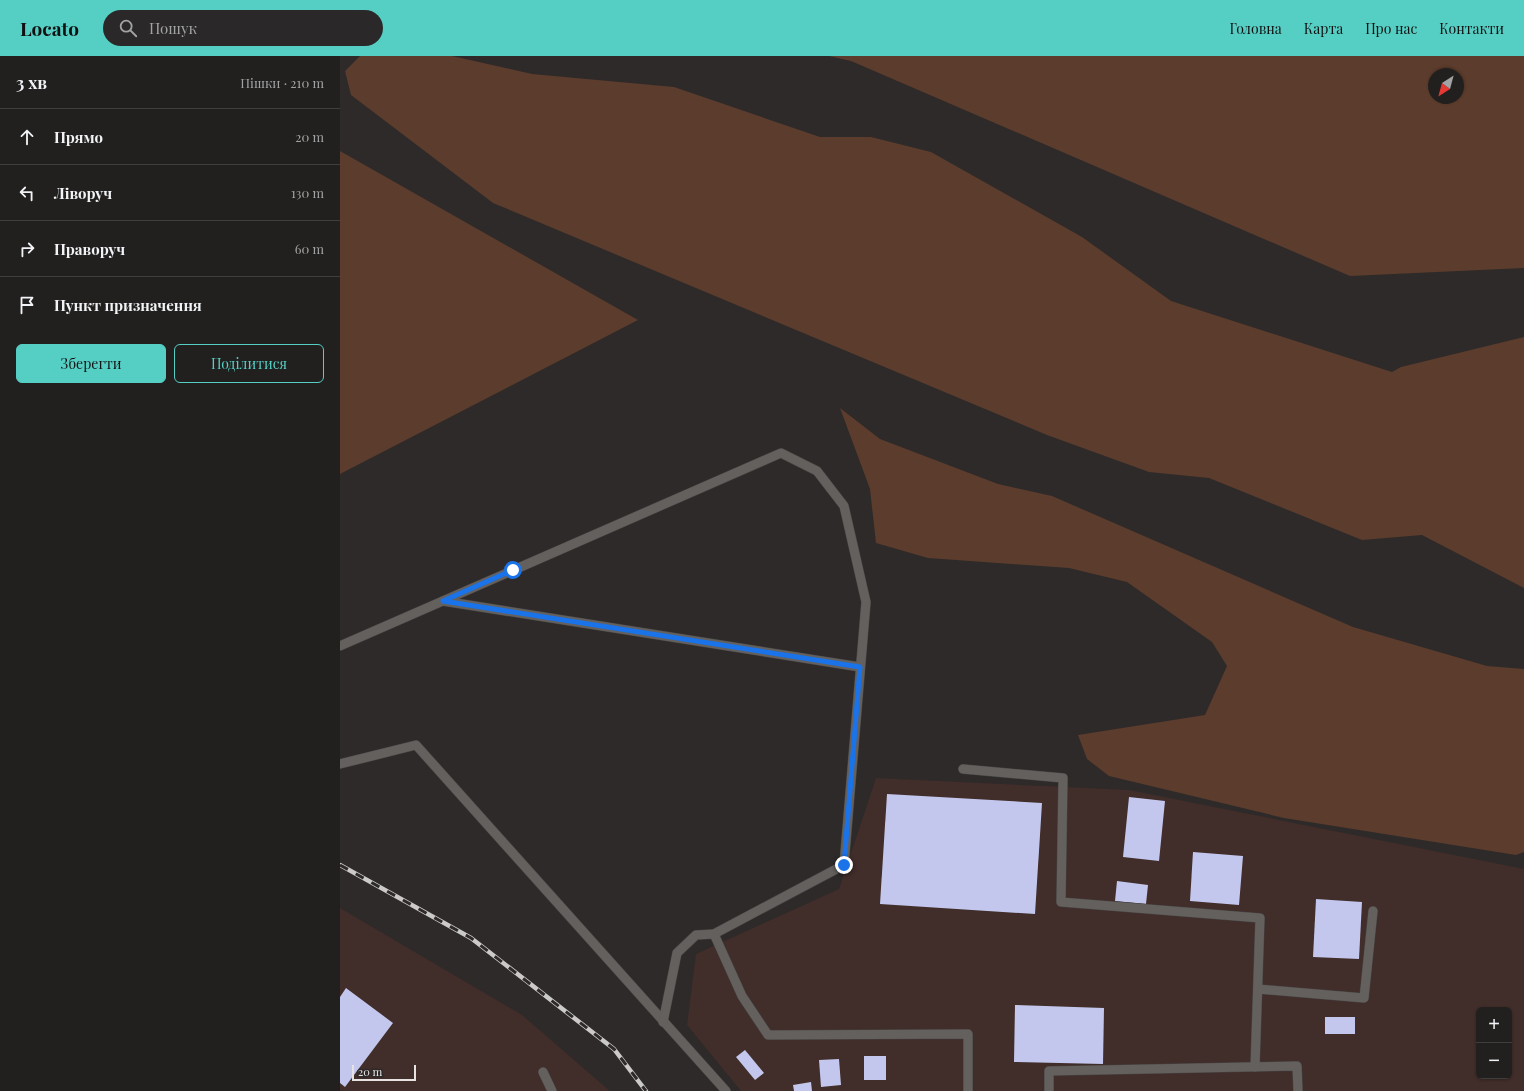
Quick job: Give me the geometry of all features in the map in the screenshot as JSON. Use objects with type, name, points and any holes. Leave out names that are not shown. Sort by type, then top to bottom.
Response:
[{"type":"lane","points":[[340,646],[781,453],[817,471],[844,506],[866,602],[844,865],[714,934],[696,935],[677,953],[663,1022]]},
{"type":"lane","points":[[443,601],[860,667]]},
{"type":"lane","points":[[340,764],[416,745],[726,1091]]},
{"type":"lane","points":[[963,769],[1063,778],[1061,902],[1260,918],[1255,1067]]},
{"type":"lane","points":[[1258,989],[1364,998],[1374,911]]},
{"type":"lane","points":[[714,934],[742,996],[768,1035],[968,1034],[968,1091]]},
{"type":"lane","points":[[1049,1091],[1049,1071],[1297,1066],[1298,1091]]},
{"type":"lane","points":[[543,1072],[552,1091]]},
{"type":"shaded area","points":[[360,56],[452,56],[532,74],[674,87],[820,137],[871,137],[931,152],[1082,237],[1171,301],[1392,372],[1401,367],[1524,337],[1524,588],[1422,535],[1362,540],[1209,478],[1149,472],[1047,435],[493,203],[351,95],[345,71]]},
{"type":"shaded area","points":[[829,56],[1524,56],[1524,268],[1350,276],[851,61]]},
{"type":"shaded area","points":[[340,151],[638,320],[340,474]]},
{"type":"shaded area","points":[[840,408],[880,439],[998,484],[1052,496],[1353,627],[1487,666],[1524,669],[1524,852],[1516,855],[1284,818],[1109,776],[1087,759],[1078,735],[1205,715],[1227,666],[1212,642],[1127,582],[1069,568],[928,558],[876,543],[870,489]]},
{"type":"shaded area","points":[[876,778],[1129,790],[1524,869],[1524,1091],[741,1091],[687,1025],[696,954],[839,889]]},
{"type":"shaded area","points":[[340,908],[522,1015],[610,1091],[340,1091]]},
{"type":"building","points":[[887,794],[1042,803],[1035,914],[880,904]]},
{"type":"building","points":[[1129,797],[1165,801],[1159,861],[1123,857]]},
{"type":"building","points":[[1193,852],[1243,856],[1239,905],[1190,901]]},
{"type":"building","points":[[1117,881],[1148,885],[1146,904],[1115,901]]},
{"type":"building","points":[[1316,899],[1362,902],[1359,959],[1313,957]]},
{"type":"building","points":[[346,988],[393,1023],[345,1087],[340,1083],[340,997]]},
{"type":"building","points":[[1015,1005],[1104,1008],[1103,1064],[1014,1062]]},
{"type":"building","points":[[1325,1017],[1355,1017],[1355,1034],[1325,1034]]},
{"type":"building","points":[[745,1050],[764,1073],[755,1080],[736,1057]]},
{"type":"building","points":[[864,1056],[886,1056],[886,1080],[864,1080]]},
{"type":"building","points":[[839,1059],[841,1085],[821,1087],[819,1060]]},
{"type":"building","points":[[811,1082],[812,1091],[794,1091],[793,1085]]},
{"type":"railway","points":[[340,865],[471,938],[614,1049],[646,1091]]},
{"type":"route","points":[[513,570],[443,601],[860,667],[844,865]]}]
